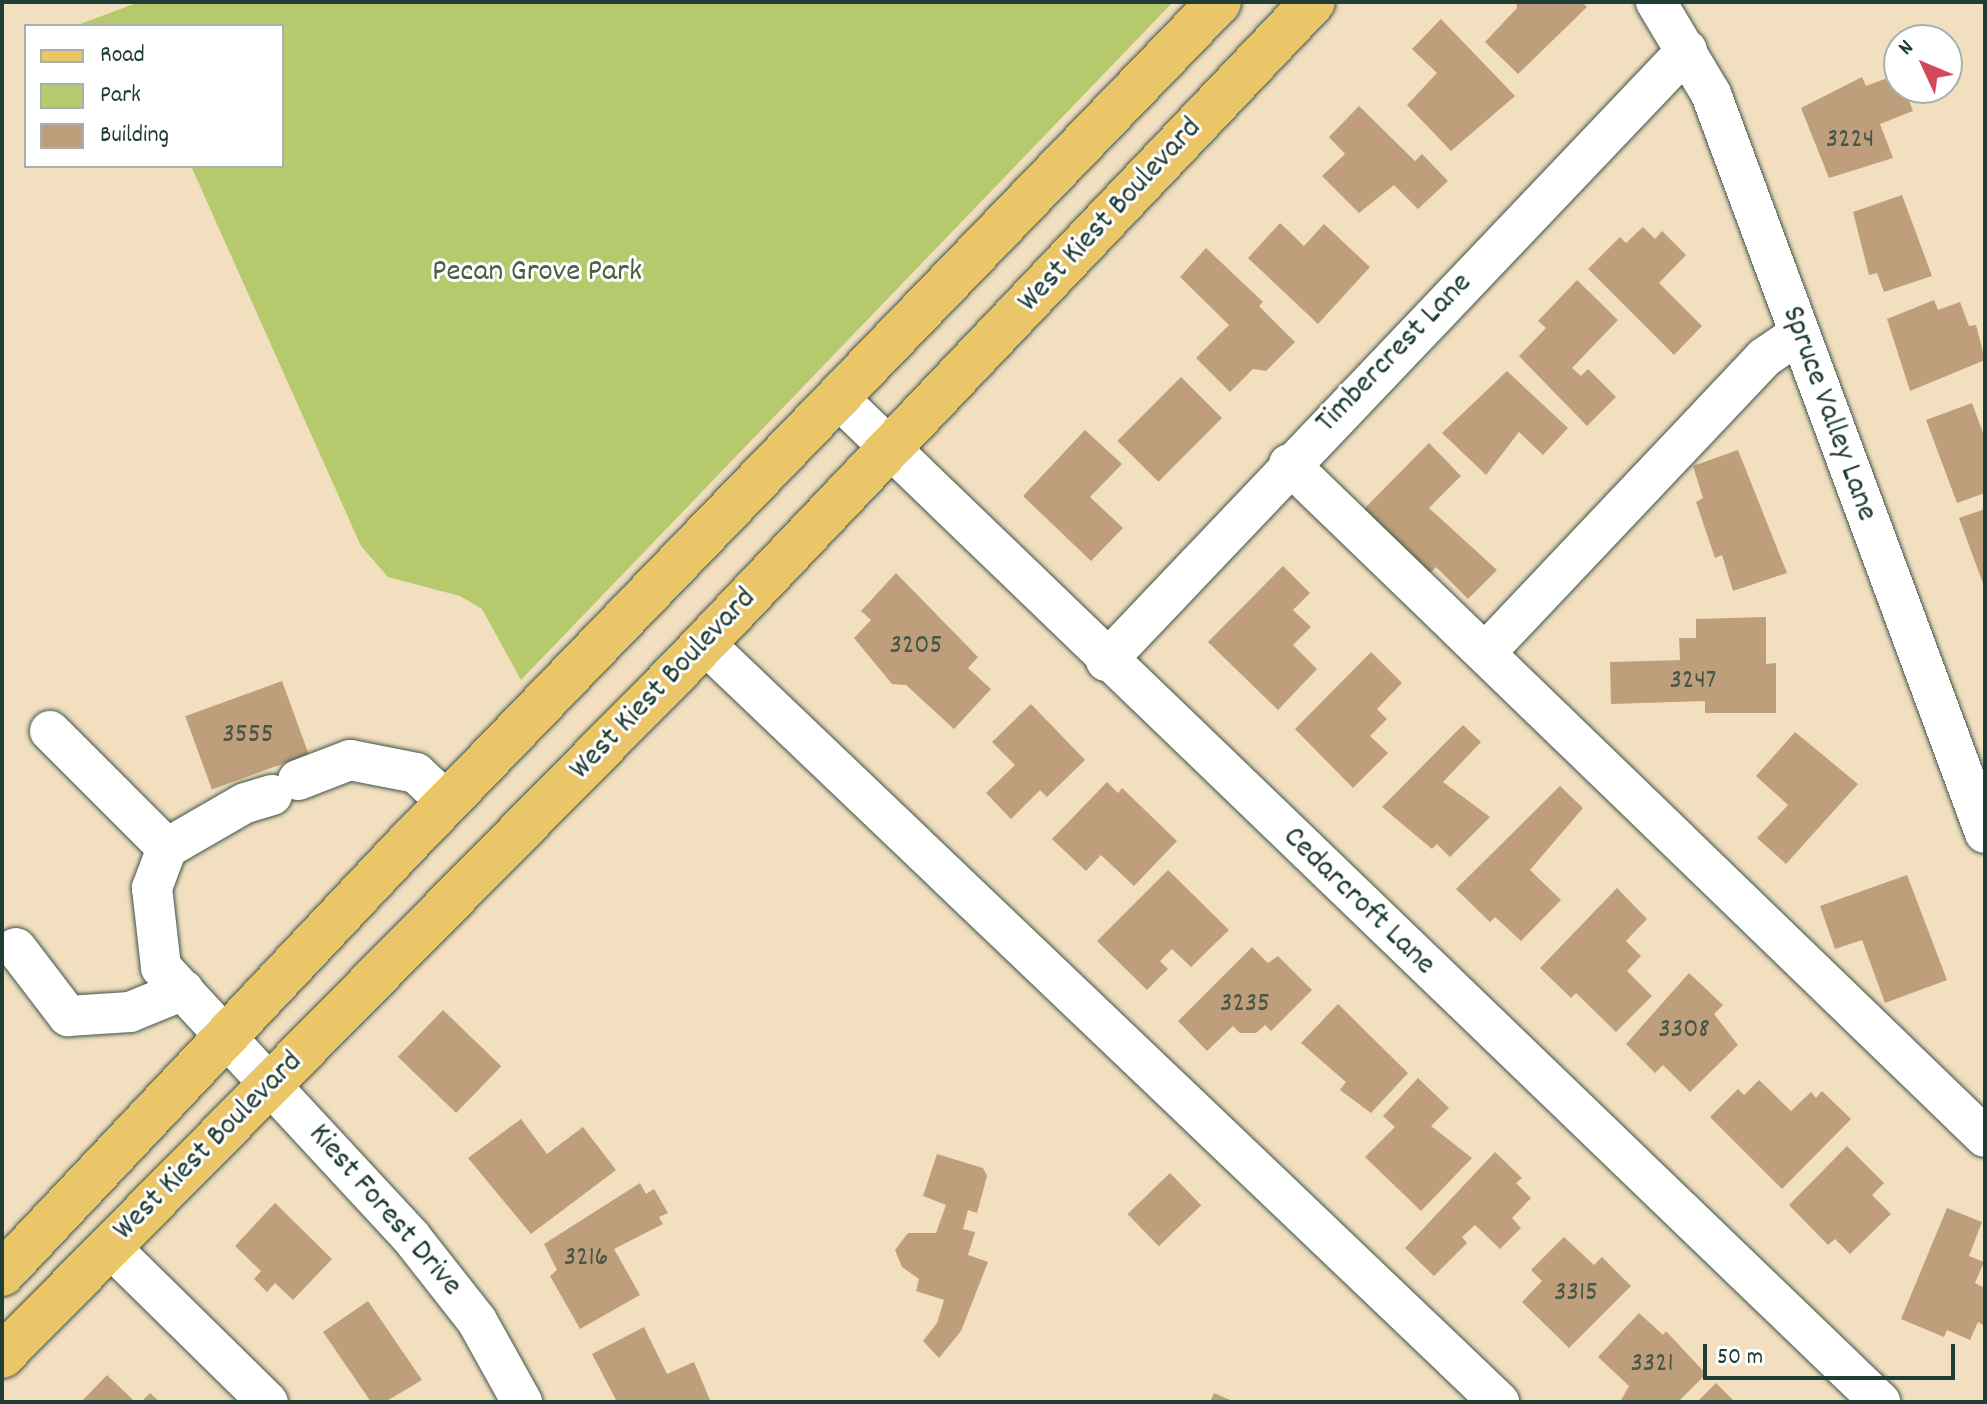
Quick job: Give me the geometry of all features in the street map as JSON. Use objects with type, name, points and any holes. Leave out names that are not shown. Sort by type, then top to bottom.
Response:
[{"type":"main road","name":"West Kiest Boulevard","points":[[2,1274],[448,803],[1219,2]]},
{"type":"main road","name":"West Kiest Boulevard","points":[[2,1356],[705,644],[1313,2]]},
{"type":"street","name":"Spruce Valley Lane","points":[[1656,2],[1711,94],[1985,833]]},
{"type":"street","name":"Timbercrest Lane","points":[[1106,661],[1289,464],[1687,50]]},
{"type":"street","points":[[1485,653],[1765,357],[1799,334]]},
{"type":"street","name":"Cedarcroft Lane","points":[[839,399],[1106,661],[1880,1402]]},
{"type":"street","points":[[1289,464],[1985,1137]]},
{"type":"street","points":[[705,644],[1499,1402]]},
{"type":"street","points":[[50,731],[167,848],[245,803],[350,760],[416,773],[448,803]]},
{"type":"street","name":"Kiest Forest Drive","points":[[167,848],[152,888],[161,967],[273,1083],[411,1237],[468,1309],[522,1402]]},
{"type":"street","points":[[16,948],[68,1016],[130,1012],[184,990]]},
{"type":"street","points":[[110,1247],[268,1402]]},
{"type":"green space","name":"Pecan Grove Park","points":[[139,2],[1173,2],[521,680],[482,609],[460,596],[388,577],[361,546],[192,168],[284,168],[284,24],[80,24]]},
{"type":"building","points":[[1516,2],[1582,2],[1587,7],[1518,74],[1485,42],[1517,8]]},
{"type":"building","points":[[1441,19],[1515,96],[1451,151],[1407,105],[1437,73],[1412,49]]},
{"type":"building","points":[[1862,77],[1866,86],[1883,80],[1883,104],[1910,104],[1913,111],[1880,124],[1893,158],[1829,178],[1801,108]]},
{"type":"building","points":[[1359,106],[1415,161],[1422,154],[1448,181],[1418,209],[1394,185],[1359,213],[1322,176],[1345,154],[1329,137]]},
{"type":"building","points":[[1902,195],[1932,276],[1884,292],[1877,273],[1869,275],[1853,212]]},
{"type":"building","points":[[1280,223],[1304,246],[1324,224],[1370,267],[1318,324],[1248,258]]},
{"type":"building","points":[[1643,227],[1655,239],[1662,231],[1686,255],[1659,283],[1702,326],[1674,355],[1588,269],[1620,237],[1626,243]]},
{"type":"building","points":[[1206,248],[1263,302],[1259,306],[1295,342],[1266,371],[1253,369],[1230,392],[1196,358],[1229,325],[1180,277]]},
{"type":"building","points":[[1577,280],[1618,320],[1572,368],[1581,376],[1588,369],[1616,397],[1587,426],[1519,356],[1546,328],[1538,321]]},
{"type":"building","points":[[1934,300],[1938,310],[1960,302],[1969,326],[1976,325],[1985,360],[1910,391],[1887,319]]},
{"type":"building","points":[[1507,371],[1568,428],[1543,455],[1519,432],[1486,475],[1442,433]]},
{"type":"building","points":[[1181,377],[1222,418],[1158,482],[1117,441]]},
{"type":"building","points":[[1972,403],[1985,438],[1985,493],[1957,503],[1926,420]]},
{"type":"building","points":[[1085,430],[1122,464],[1090,497],[1123,528],[1091,561],[1023,496]]},
{"type":"building","points":[[1429,443],[1461,476],[1429,508],[1497,570],[1468,599],[1436,567],[1429,574],[1364,509]]},
{"type":"building","points":[[1738,450],[1787,573],[1733,591],[1722,555],[1715,558],[1696,502],[1703,498],[1693,466]]},
{"type":"building","points":[[1985,509],[1985,589],[1959,518]]},
{"type":"building","points":[[1283,566],[1310,593],[1293,610],[1311,627],[1293,645],[1317,669],[1278,710],[1208,642]]},
{"type":"building","points":[[896,573],[978,657],[968,668],[991,689],[954,729],[906,685],[892,684],[854,638],[871,620],[861,611]]},
{"type":"building","points":[[1766,617],[1766,664],[1776,663],[1776,713],[1705,713],[1705,701],[1611,704],[1610,662],[1680,660],[1679,638],[1696,638],[1696,619]]},
{"type":"building","points":[[1371,652],[1402,683],[1377,709],[1387,719],[1370,736],[1388,753],[1353,788],[1295,729]]},
{"type":"building","points":[[282,681],[309,754],[212,790],[185,716]]},
{"type":"building","points":[[1031,704],[1085,760],[1047,797],[1040,790],[1011,819],[986,793],[1015,765],[992,742]]},
{"type":"building","points":[[1463,725],[1481,742],[1443,782],[1490,817],[1450,857],[1437,844],[1432,849],[1382,807]]},
{"type":"building","points":[[1795,732],[1858,784],[1786,864],[1757,838],[1788,805],[1756,776]]},
{"type":"building","points":[[1107,782],[1118,793],[1122,788],[1177,841],[1134,886],[1101,855],[1086,871],[1052,839]]},
{"type":"building","points":[[1560,786],[1583,808],[1530,870],[1561,900],[1521,941],[1495,917],[1490,922],[1456,889]]},
{"type":"building","points":[[1168,870],[1229,930],[1191,967],[1172,949],[1160,961],[1168,969],[1147,990],[1097,941]]},
{"type":"building","points":[[1907,875],[1947,980],[1885,1003],[1862,940],[1835,949],[1820,906]]},
{"type":"building","points":[[1617,888],[1647,919],[1626,941],[1641,956],[1627,971],[1652,996],[1616,1032],[1576,993],[1571,998],[1540,968]]},
{"type":"building","points":[[1252,947],[1268,963],[1278,956],[1312,990],[1271,1031],[1265,1025],[1256,1033],[1240,1033],[1233,1026],[1207,1051],[1178,1021]]},
{"type":"building","points":[[1689,973],[1723,1005],[1714,1014],[1738,1045],[1690,1092],[1663,1065],[1655,1073],[1626,1044]]},
{"type":"building","points":[[1338,1004],[1408,1073],[1371,1113],[1340,1090],[1346,1082],[1301,1043]]},
{"type":"building","points":[[443,1010],[501,1066],[456,1113],[398,1057]]},
{"type":"building","points":[[1418,1078],[1449,1108],[1431,1126],[1472,1158],[1421,1211],[1365,1157],[1395,1127],[1383,1116]]},
{"type":"building","points":[[1759,1080],[1791,1111],[1811,1092],[1816,1098],[1822,1091],[1851,1119],[1782,1189],[1710,1117],[1738,1089],[1744,1095]]},
{"type":"building","points":[[521,1119],[547,1154],[583,1127],[616,1170],[531,1234],[468,1158]]},
{"type":"building","points":[[1847,1146],[1884,1183],[1872,1195],[1891,1214],[1850,1254],[1835,1239],[1828,1245],[1789,1205]]},
{"type":"building","points":[[1495,1152],[1522,1178],[1516,1183],[1531,1198],[1512,1218],[1521,1228],[1500,1249],[1475,1225],[1462,1237],[1467,1243],[1434,1276],[1405,1248]]},
{"type":"building","points":[[937,1154],[983,1168],[987,1176],[977,1213],[968,1210],[963,1229],[975,1232],[968,1255],[988,1262],[961,1331],[939,1358],[923,1341],[937,1323],[944,1300],[916,1291],[919,1279],[902,1267],[895,1250],[908,1233],[936,1233],[946,1205],[923,1196]]},
{"type":"building","points":[[1170,1173],[1201,1205],[1159,1246],[1128,1214]]},
{"type":"building","points":[[640,1183],[646,1194],[654,1189],[668,1213],[659,1217],[663,1224],[614,1249],[640,1295],[580,1329],[550,1276],[557,1270],[544,1244]]},
{"type":"building","points":[[275,1203],[332,1259],[293,1300],[275,1283],[267,1292],[254,1279],[261,1271],[235,1246]]},
{"type":"building","points":[[1947,1208],[1982,1222],[1969,1256],[1984,1262],[1975,1283],[1985,1288],[1985,1326],[1978,1322],[1970,1340],[1947,1330],[1944,1337],[1901,1319]]},
{"type":"building","points":[[1564,1237],[1594,1265],[1602,1257],[1631,1286],[1569,1348],[1522,1302],[1542,1281],[1531,1270]]},
{"type":"building","points":[[368,1301],[422,1380],[385,1402],[371,1402],[323,1332]]},
{"type":"building","points":[[1639,1313],[1663,1335],[1666,1331],[1706,1374],[1678,1402],[1620,1402],[1629,1386],[1598,1357]]},
{"type":"building","points":[[644,1327],[667,1374],[694,1362],[710,1400],[617,1402],[592,1354]]},
{"type":"building","points":[[107,1375],[130,1397],[135,1402],[81,1402]]},
{"type":"building","points":[[1716,1383],[1735,1402],[1697,1402]]},
{"type":"building","points":[[150,1393],[160,1402],[141,1402]]},
{"type":"building","points":[[1214,1393],[1235,1402],[1210,1402]]}]
